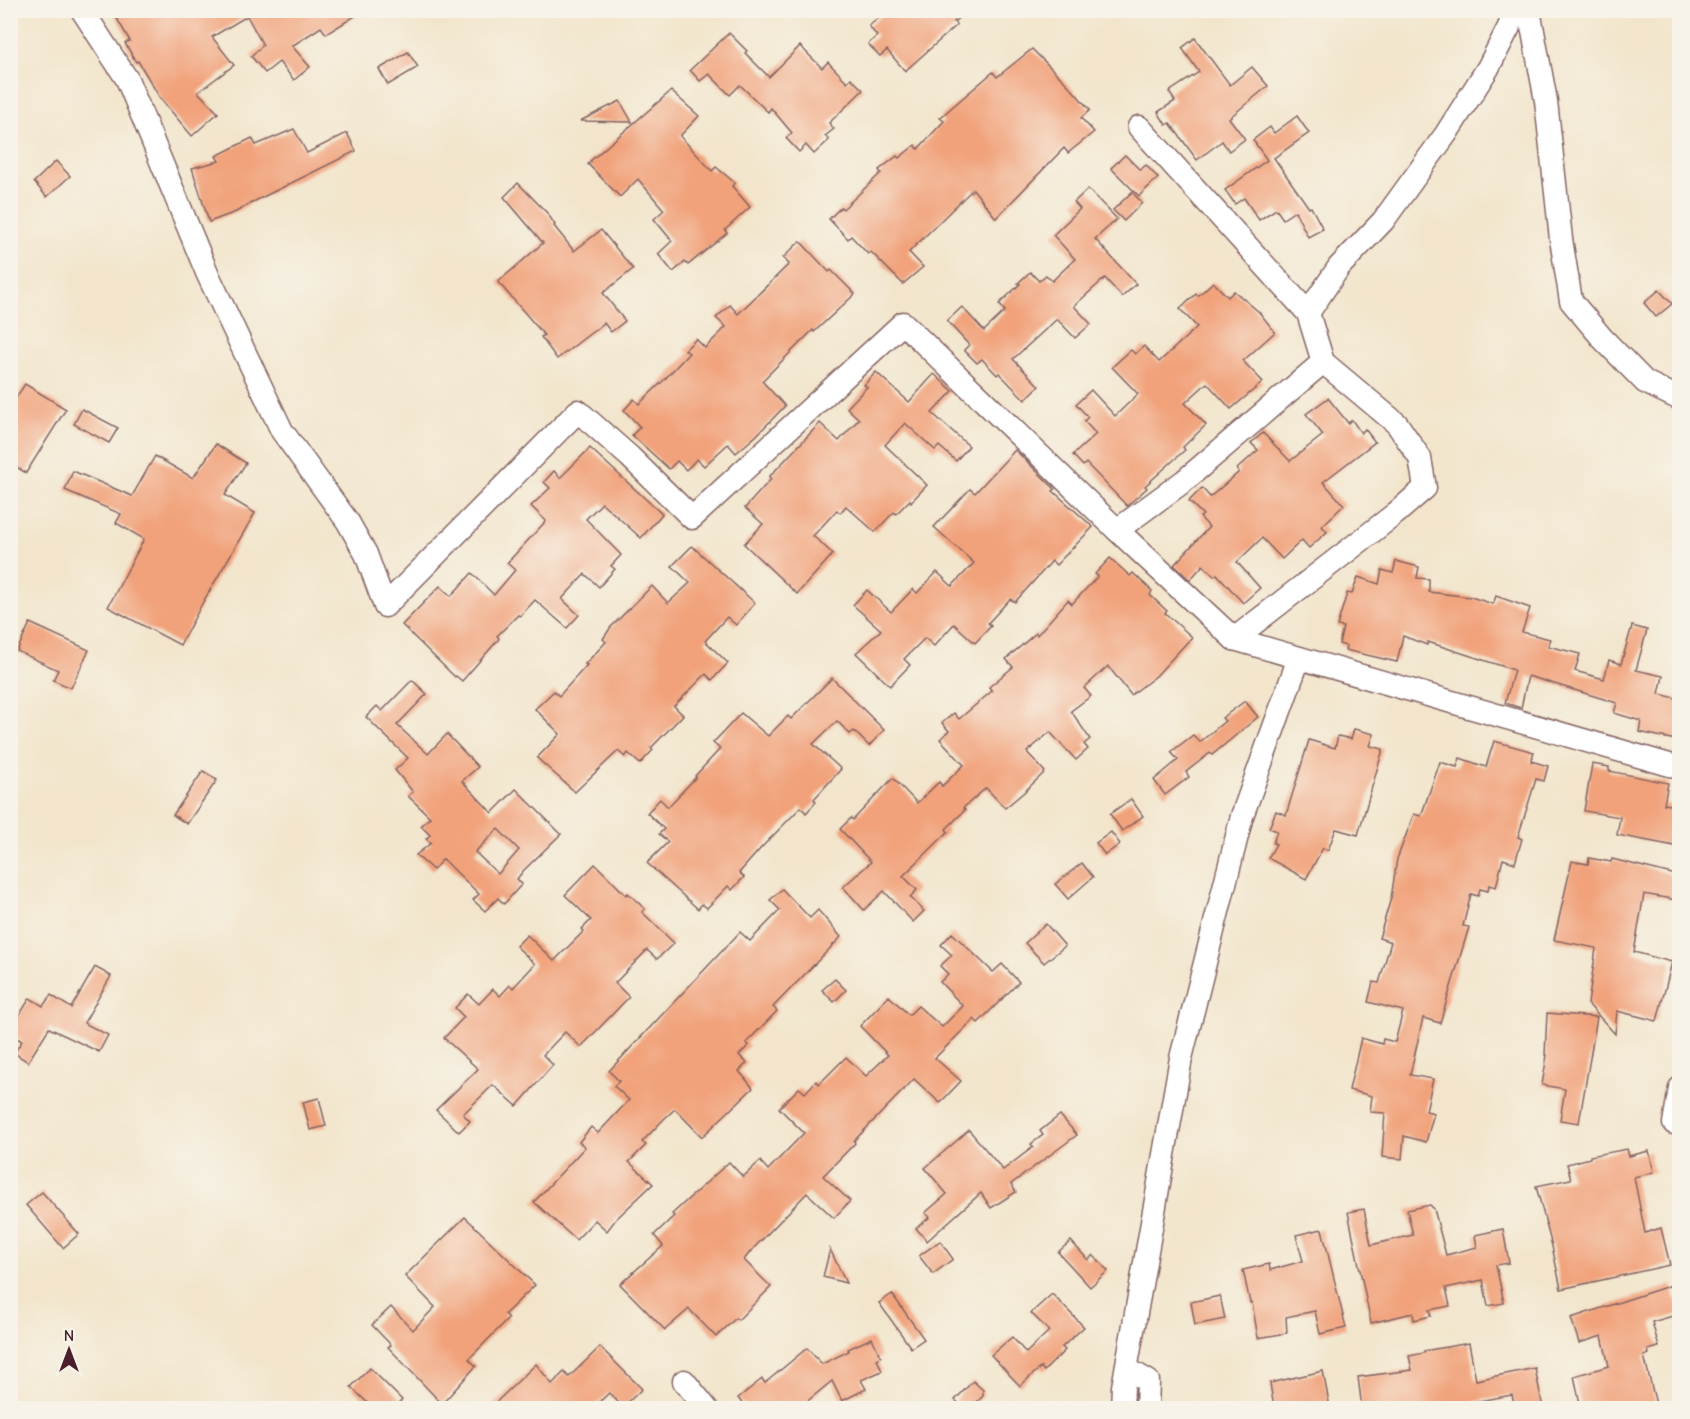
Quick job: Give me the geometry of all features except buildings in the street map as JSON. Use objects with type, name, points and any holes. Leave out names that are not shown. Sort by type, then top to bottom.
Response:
[{"type":"street","points":[[82,10],[128,79],[208,275],[282,431],[348,522],[366,554],[385,606],[578,411],[630,457],[692,518],[903,323],[1117,530],[1234,639],[1680,768]]},
{"type":"street","points":[[1308,313],[1339,267],[1383,221],[1446,134],[1488,68],[1510,26],[1512,10]]},
{"type":"street","points":[[1529,10],[1546,101],[1561,239],[1571,301],[1603,339],[1645,382],[1680,399]]},
{"type":"street","points":[[1139,127],[1308,313],[1323,362],[1397,424],[1420,458],[1425,488],[1234,639]]},
{"type":"street","points":[[1117,530],[1184,481],[1323,362]]},
{"type":"street","points":[[1122,1408],[1126,1369],[1181,1058],[1242,816],[1299,658]]},
{"type":"street","points":[[1674,1123],[1680,1088]]},
{"type":"street","points":[[1126,1369],[1148,1381],[1147,1408]]},
{"type":"street","points":[[684,1381],[706,1408]]}]
